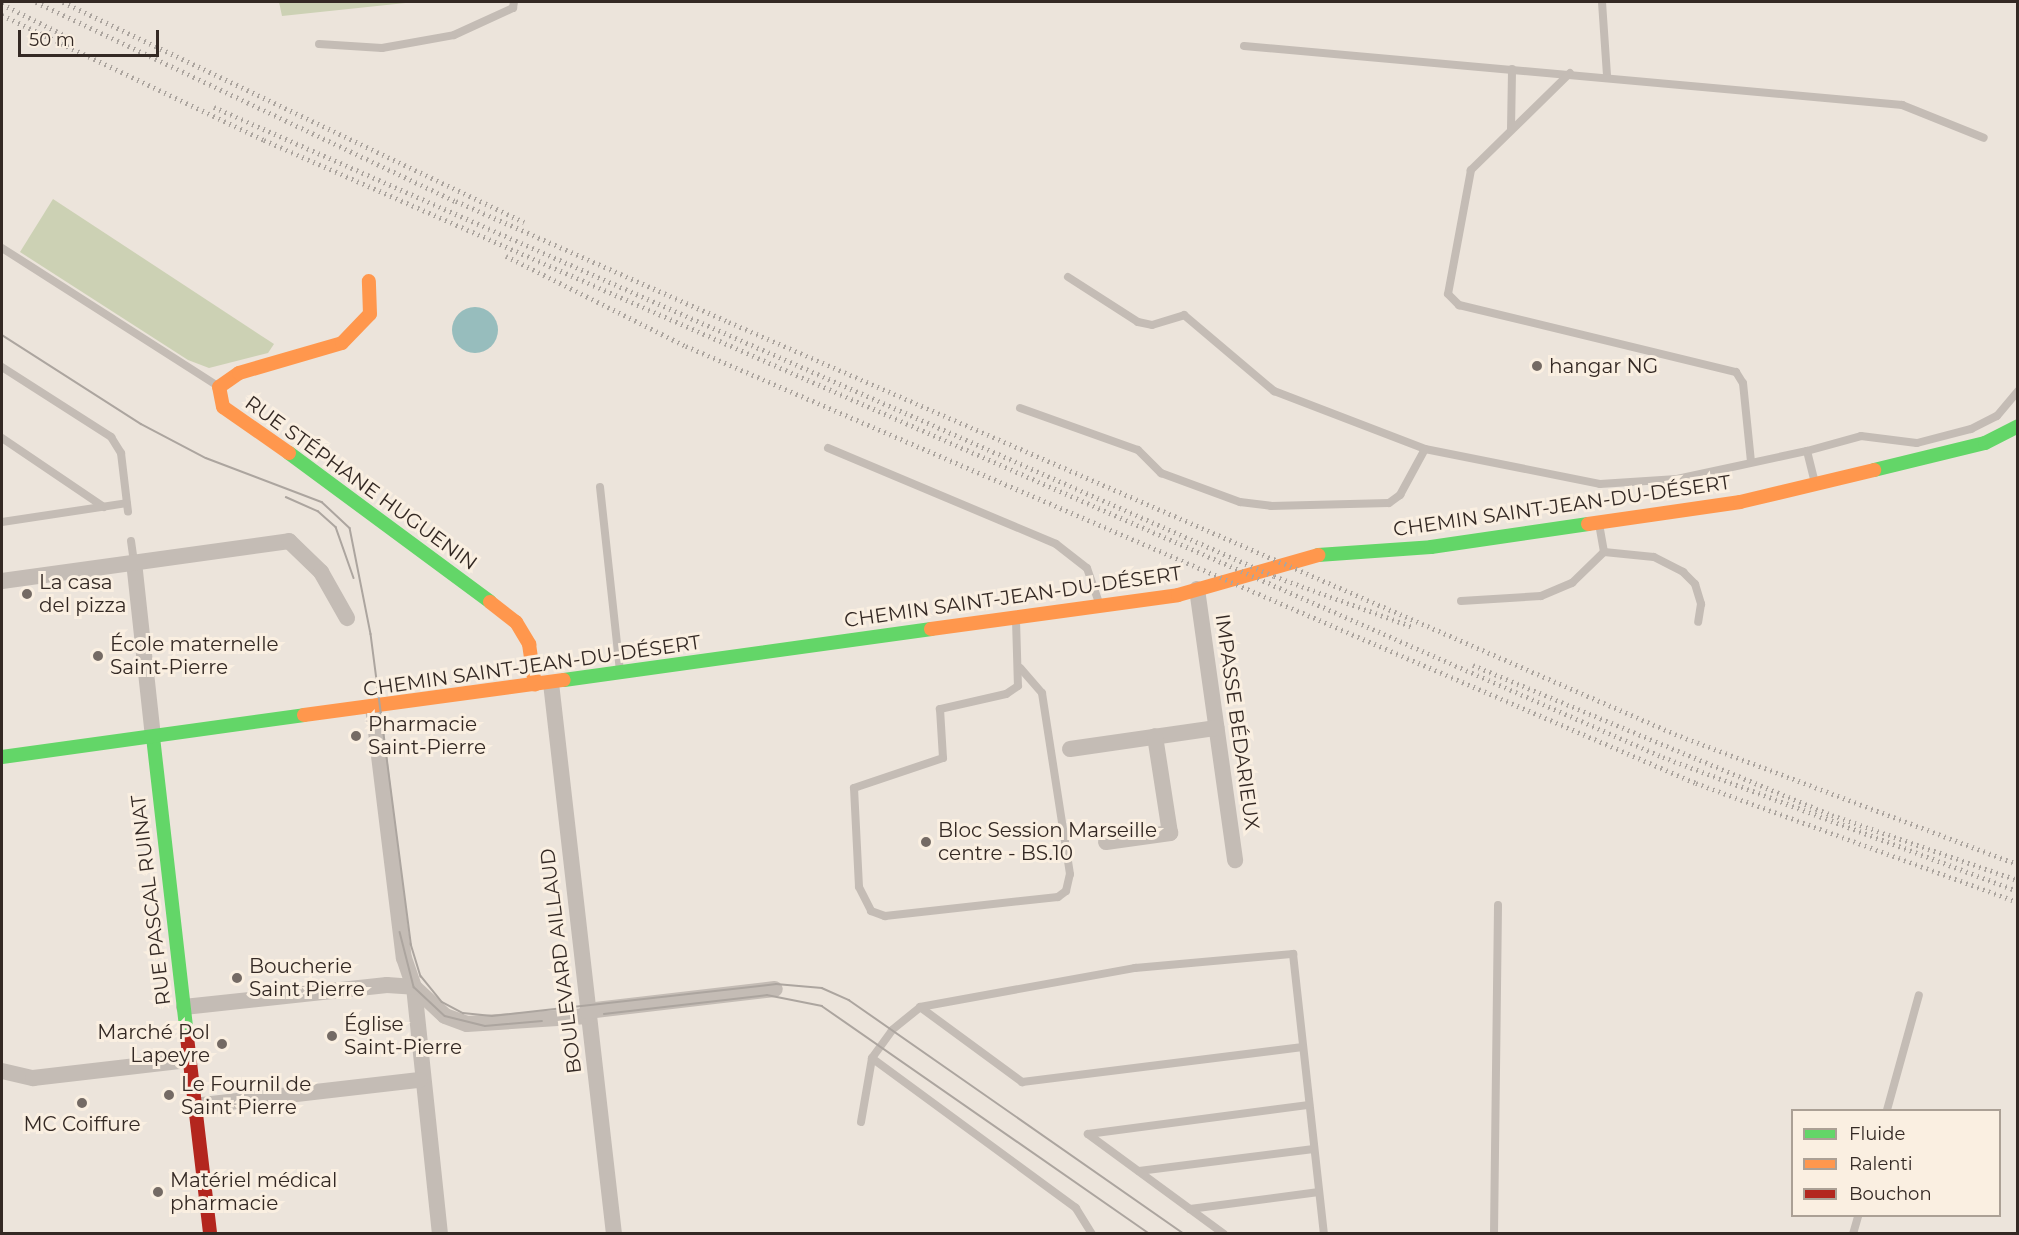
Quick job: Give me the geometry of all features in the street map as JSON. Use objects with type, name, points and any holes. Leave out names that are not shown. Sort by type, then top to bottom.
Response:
[{"type":"street","name":"RUE STÉPHANE HUGUENIN","points":[[369,281],[370,314],[342,343],[238,373],[219,387],[223,407],[389,523],[516,622],[529,644],[543,684]]},
{"type":"street","name":"CHEMIN SAINT-JEAN-DU-DÉSERT","points":[[2,757],[621,674],[1100,606],[1197,589],[1311,555],[1431,547],[1599,524],[1816,485],[1985,443],[2018,426]]},
{"type":"street","points":[[2,581],[289,541],[321,572],[347,618]]},
{"type":"street","name":"RUE PASCAL RUINAT","points":[[134,562],[188,1060],[210,1233]]},
{"type":"street","name":"IMPASSE BÉDARIEUX","points":[[1197,589],[1235,860]]},
{"type":"street","name":"BOULEVARD AILLAUD","points":[[543,684],[588,1014],[614,1233]]},
{"type":"street","points":[[373,707],[404,957],[414,987],[420,1080],[440,1233]]},
{"type":"street","points":[[1070,748],[1216,728]]},
{"type":"street","points":[[1107,842],[1170,833],[1155,736]]},
{"type":"street","points":[[184,1007],[387,985],[414,987],[445,1016],[467,1024],[588,1014],[775,989]]},
{"type":"street","points":[[2,1071],[33,1078],[188,1060]]},
{"type":"street","points":[[194,1106],[420,1080]]},
{"type":"lane","points":[[319,44],[382,48],[454,35],[513,8],[514,2]]},
{"type":"lane","points":[[1602,2],[1607,76]]},
{"type":"lane","points":[[1244,46],[1607,76],[1902,105],[1984,138]]},
{"type":"lane","points":[[1511,129],[1512,69]]},
{"type":"lane","points":[[1570,74],[1480,156],[1468,177],[1447,288],[1451,300],[1728,367],[1743,383],[1751,462]]},
{"type":"lane","points":[[2,248],[219,387]]},
{"type":"lane","points":[[1068,277],[1138,322],[1152,325],[1184,315],[1274,391],[1425,449],[1600,484],[1644,484],[1807,451],[1861,436],[1917,443],[1971,429],[1997,416],[2018,391]]},
{"type":"lane","points":[[2,368],[111,436],[121,453],[127,508],[104,507],[6,521],[2,514]]},
{"type":"lane","points":[[1020,408],[1138,450],[1161,473],[1240,502],[1270,506],[1389,503],[1400,495],[1425,449]]},
{"type":"lane","points":[[2,438],[104,507]]},
{"type":"lane","points":[[828,448],[1056,544],[1087,568],[1100,606]]},
{"type":"lane","points":[[1807,451],[1816,485]]},
{"type":"lane","points":[[600,487],[621,674]]},
{"type":"lane","points":[[1599,524],[1604,552]]},
{"type":"lane","points":[[131,542],[134,562]]},
{"type":"lane","points":[[1461,601],[1541,596],[1572,584],[1604,552]]},
{"type":"lane","points":[[1604,552],[1654,557],[1683,572],[1695,584],[1701,604],[1698,622]]},
{"type":"lane","points":[[1015,617],[1020,668],[1018,686],[1006,694],[940,709],[943,758],[854,788],[859,887],[871,911],[885,916],[1058,897],[1066,891],[1070,874],[1042,693],[1020,668]]},
{"type":"lane","points":[[1494,1233],[1498,904]]},
{"type":"lane","points":[[861,1122],[872,1058],[892,1030],[920,1007],[1135,968],[1293,954],[1324,1233]]},
{"type":"lane","points":[[1887,1109],[1919,995]]},
{"type":"lane","points":[[920,1007],[1022,1082],[1303,1047]]},
{"type":"lane","points":[[872,1058],[1076,1208],[1092,1233]]},
{"type":"lane","points":[[1224,1233],[1088,1134],[1310,1105]]},
{"type":"lane","points":[[1138,1171],[1314,1149]]},
{"type":"lane","points":[[1190,1209],[1319,1192]]},
{"type":"lane","points":[[1853,1233],[1857,1217]]},
{"type":"green space","points":[[279,2],[415,2],[282,16]]},
{"type":"green space","points":[[53,199],[274,344],[268,353],[209,368],[188,360],[20,252]]},
{"type":"water","points":[[475,307],[491,314],[498,330],[491,346],[475,353],[459,346],[452,330],[459,314]]},
{"type":"tram line","points":[[2,335],[141,424],[206,458],[322,502],[350,528],[371,634],[411,944],[421,976],[442,1002],[463,1013],[492,1016],[776,984],[822,988],[849,1000],[1184,1234]]},
{"type":"tram line","points":[[286,497],[318,511],[336,527],[354,578]]},
{"type":"tram line","points":[[400,932],[414,987],[445,1016],[485,1026],[542,1021]]},
{"type":"tram line","points":[[604,1014],[767,995],[822,1006],[1150,1234]]},
{"type":"railway","points":[[36,2],[456,201],[1675,734],[2018,864]]},
{"type":"railway","points":[[63,2],[524,222]]},
{"type":"railway","points":[[2,4],[68,37]]},
{"type":"railway","points":[[2,15],[264,140],[1663,757],[2018,891]]},
{"type":"railway","points":[[214,107],[1274,576],[1413,627]]},
{"type":"railway","points":[[506,256],[686,346],[1696,783],[2018,902]]},
{"type":"railway","points":[[1473,665],[1832,815],[2018,880]]},
{"type":"traffic: fast","points":[[1874,470],[1985,443],[2018,426]]},
{"type":"traffic: fast","points":[[289,453],[490,602]]},
{"type":"traffic: fast","points":[[1318,555],[1431,547],[1588,524]]},
{"type":"traffic: fast","points":[[564,680],[931,629]]},
{"type":"traffic: fast","points":[[2,757],[304,715]]},
{"type":"traffic: fast","points":[[153,737],[187,1037]]},
{"type":"traffic: slow","points":[[289,453],[223,407],[219,387],[239,373],[342,343],[370,314],[369,281]]},
{"type":"traffic: slow","points":[[1588,524],[1740,502],[1874,470]]},
{"type":"traffic: slow","points":[[931,629],[1178,595],[1318,555]]},
{"type":"traffic: slow","points":[[490,602],[516,622],[529,644],[535,685]]},
{"type":"traffic: slow","points":[[304,715],[564,680]]},
{"type":"traffic: jam","points":[[187,1037],[210,1234]]},
{"type":"place","name":"hangar NG","points":[[1537,366]]},
{"type":"place","name":"La casa del pizza","points":[[27,594]]},
{"type":"place","name":"École maternelle Saint-Pierre","points":[[98,656]]},
{"type":"place","name":"Pharmacie Saint-Pierre","points":[[356,736]]},
{"type":"place","name":"Bloc Session Marseille centre - BS.10","points":[[926,842]]},
{"type":"place","name":"Boucherie Saint Pierre","points":[[237,978]]},
{"type":"place","name":"Église Saint-Pierre","points":[[332,1036]]},
{"type":"place","name":"Marché Pol Lapeyre","points":[[222,1044]]},
{"type":"place","name":"Le Fournil de Saint Pierre","points":[[169,1095]]},
{"type":"place","name":"MC Coiffure","points":[[82,1103]]},
{"type":"place","name":"Matériel médical pharmacie","points":[[158,1192]]}]
